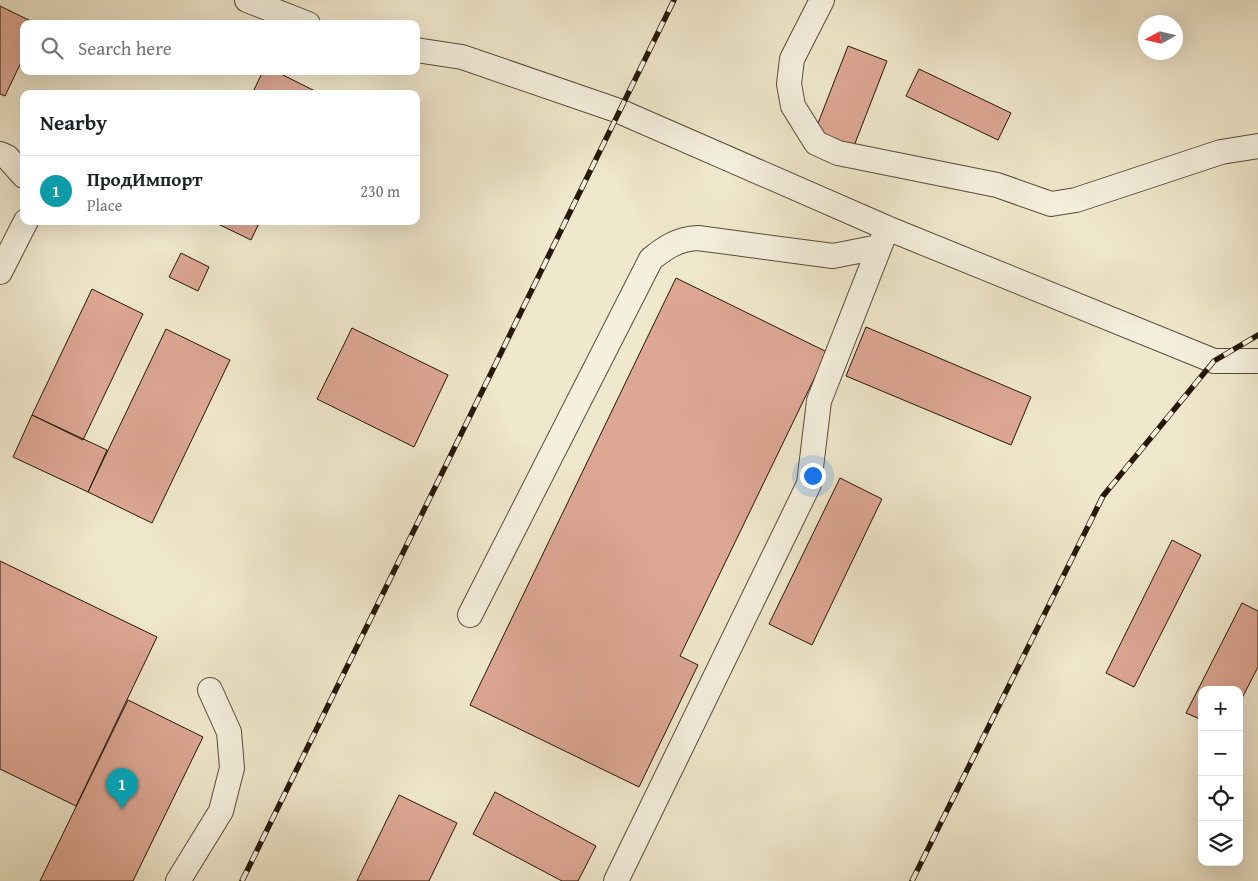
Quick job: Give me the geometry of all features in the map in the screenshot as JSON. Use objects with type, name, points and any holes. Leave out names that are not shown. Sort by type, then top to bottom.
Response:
[{"type":"lane","points":[[247,0],[298,20]]},
{"type":"lane","points":[[822,0],[792,60],[789,84],[793,106],[816,143],[838,153],[996,185],[1051,204],[1076,200],[1221,152],[1258,146]]},
{"type":"lane","points":[[420,51],[462,57],[619,111],[883,237],[1214,361],[1258,361]]},
{"type":"lane","points":[[0,154],[6,157],[20,172]]},
{"type":"lane","points":[[0,272],[24,225]]},
{"type":"lane","points":[[470,615],[651,259],[666,246],[684,238],[698,238],[833,256],[883,237]]},
{"type":"lane","points":[[616,881],[810,484],[819,401],[883,237]]},
{"type":"lane","points":[[178,881],[221,811],[232,768],[229,732],[210,690]]},
{"type":"building","points":[[0,6],[29,20],[20,20],[20,64],[5,96],[0,94]]},
{"type":"building","points":[[848,46],[887,61],[854,146],[815,131]]},
{"type":"building","points":[[919,69],[1011,113],[998,140],[906,96]]},
{"type":"building","points":[[261,75],[283,75],[313,90],[254,90]]},
{"type":"building","points":[[220,225],[258,225],[251,240]]},
{"type":"building","points":[[181,253],[209,267],[198,291],[169,277]]},
{"type":"building","points":[[676,278],[827,352],[680,656],[698,665],[639,787],[470,705]]},
{"type":"building","points":[[92,289],[143,314],[83,440],[32,415]]},
{"type":"building","points":[[866,327],[1031,397],[1011,445],[846,376]]},
{"type":"building","points":[[352,328],[448,375],[414,447],[317,399]]},
{"type":"building","points":[[166,329],[230,360],[152,523],[88,492]]},
{"type":"building","points":[[32,415],[107,450],[88,492],[13,457]]},
{"type":"building","points":[[840,478],[882,499],[812,645],[769,624]]},
{"type":"building","points":[[1172,540],[1201,555],[1134,687],[1106,673]]},
{"type":"building","points":[[0,561],[157,637],[76,806],[0,769]]},
{"type":"building","points":[[1242,603],[1258,611],[1258,667],[1243,696],[1243,686],[1200,686]]},
{"type":"building","points":[[1198,689],[1198,718],[1186,713]]},
{"type":"building","points":[[128,700],[203,737],[133,881],[40,881]]},
{"type":"building","points":[[495,792],[596,846],[578,881],[562,881],[473,834]]},
{"type":"building","points":[[399,795],[457,823],[429,881],[357,881]]},
{"type":"railway","points":[[242,881],[674,0]]},
{"type":"railway","points":[[912,881],[1103,496],[1214,361],[1258,335]]},
{"type":"place","name":"ПродИмпорт","points":[[122,809]]}]
